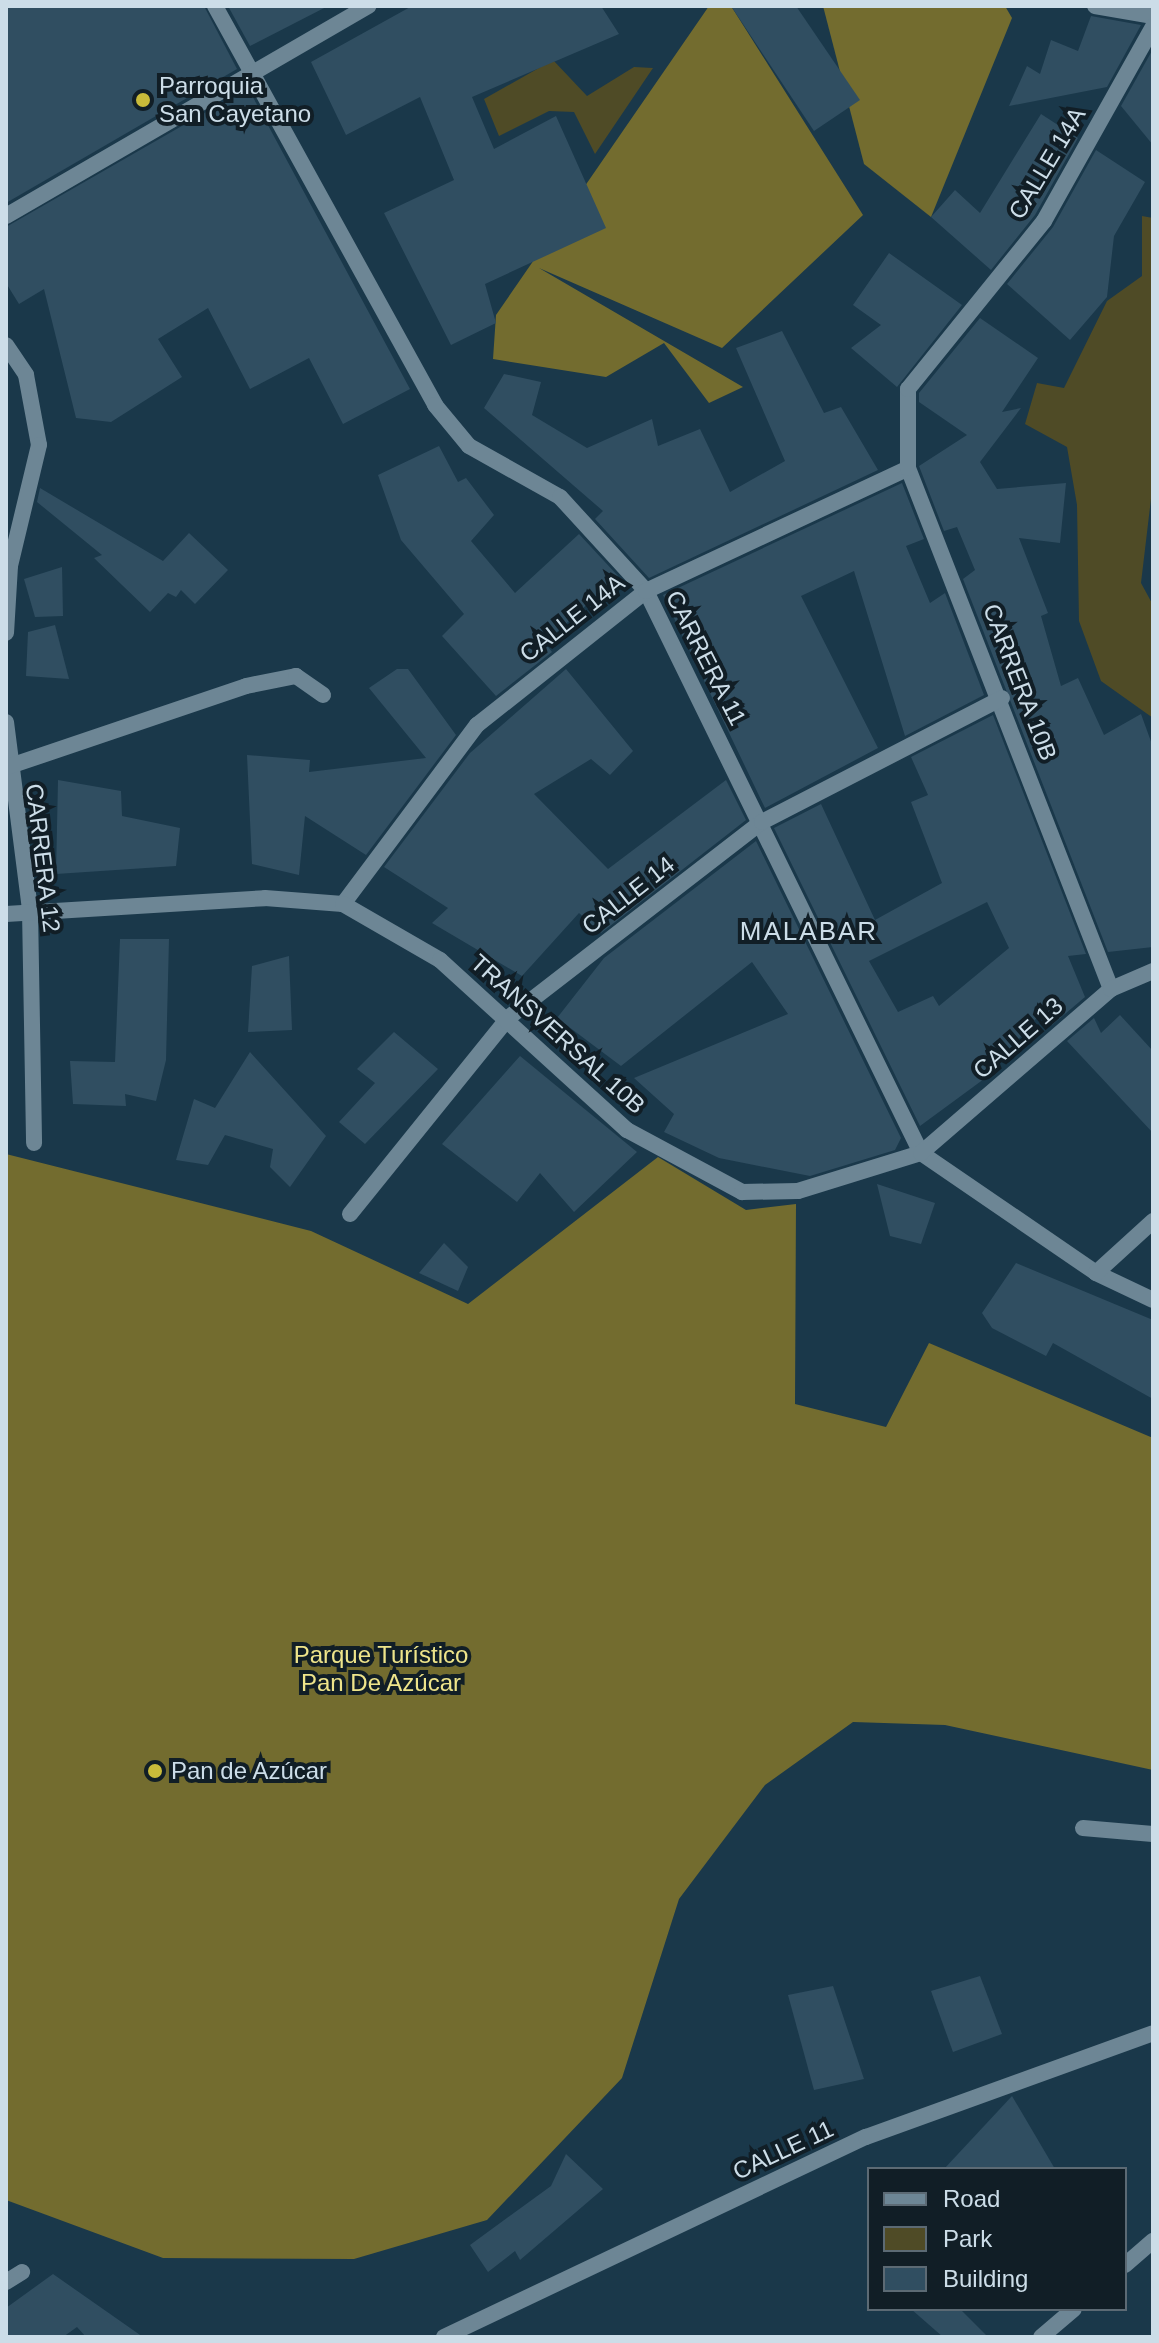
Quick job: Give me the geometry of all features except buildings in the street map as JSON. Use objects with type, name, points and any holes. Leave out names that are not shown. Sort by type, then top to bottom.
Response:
[{"type":"street","name":"CARRERA 11","points":[[215,6],[435,405],[469,446],[560,497],[646,591],[762,822],[921,1153]]},
{"type":"street","points":[[6,216],[368,6]]},
{"type":"street","points":[[1095,6],[1153,16]]},
{"type":"street","name":"CALLE 14A","points":[[908,389],[1044,221],[1153,27]]},
{"type":"street","points":[[6,345],[26,375],[39,445],[10,566],[6,633]]},
{"type":"street","name":"CARRERA 10B","points":[[908,389],[908,468],[1002,698],[1111,989]]},
{"type":"street","name":"CALLE 14A","points":[[343,904],[477,725],[646,591],[908,468]]},
{"type":"street","points":[[7,767],[246,686],[296,676],[323,695]]},
{"type":"street","name":"CALLE 14","points":[[350,1214],[508,1018],[762,822],[1002,698]]},
{"type":"street","name":"CARRERA 12","points":[[6,722],[7,767],[30,910],[34,1143]]},
{"type":"street","name":"TRANSVERSAL 10B","points":[[6,914],[30,910],[265,898],[343,904],[440,960],[508,1018],[627,1130],[742,1192],[798,1191],[921,1153]]},
{"type":"street","name":"CALLE 13","points":[[921,1153],[1111,989],[1153,971]]},
{"type":"street","points":[[921,1153],[1096,1273],[1153,1300]]},
{"type":"street","points":[[1096,1273],[1153,1221]]},
{"type":"street","points":[[1083,1828],[1153,1834]]},
{"type":"street","name":"CALLE 11","points":[[444,2337],[866,2137],[1153,2033]]},
{"type":"street","points":[[1127,2263],[1153,2241]]},
{"type":"street","points":[[6,2282],[22,2272]]},
{"type":"street","points":[[1041,2337],[1072,2311]]},
{"type":"green space","points":[[709,6],[731,6],[863,215],[722,348],[539,268],[743,387],[709,403],[664,343],[606,377],[493,359],[496,315]]},
{"type":"green space","points":[[823,6],[1005,6],[1012,18],[931,217],[864,164]]},
{"type":"green space","points":[[553,60],[587,96],[634,67],[653,68],[595,154],[574,112],[549,111],[499,136],[484,99]]},
{"type":"green space","points":[[1142,216],[1153,218],[1153,482],[1141,583],[1153,605],[1153,718],[1101,681],[1079,621],[1077,505],[1067,447],[1025,424],[1037,383],[1064,388],[1107,301],[1142,276]]},
{"type":"green space","name":"Parque Turístico Pan De Azúcar","points":[[6,1154],[311,1231],[468,1304],[658,1157],[746,1210],[796,1204],[795,1404],[886,1427],[929,1343],[1153,1438],[1153,1770],[945,1725],[853,1722],[765,1785],[679,1899],[622,2078],[487,2220],[354,2259],[163,2258],[6,2200]]},
{"type":"place","name":"Parroquia San Cayetano","points":[[143,100]]},
{"type":"place","name":"Pan de Azúcar","points":[[155,1771]]},
{"type":"district","name":"MALABAR","points":[[809,932]]}]
